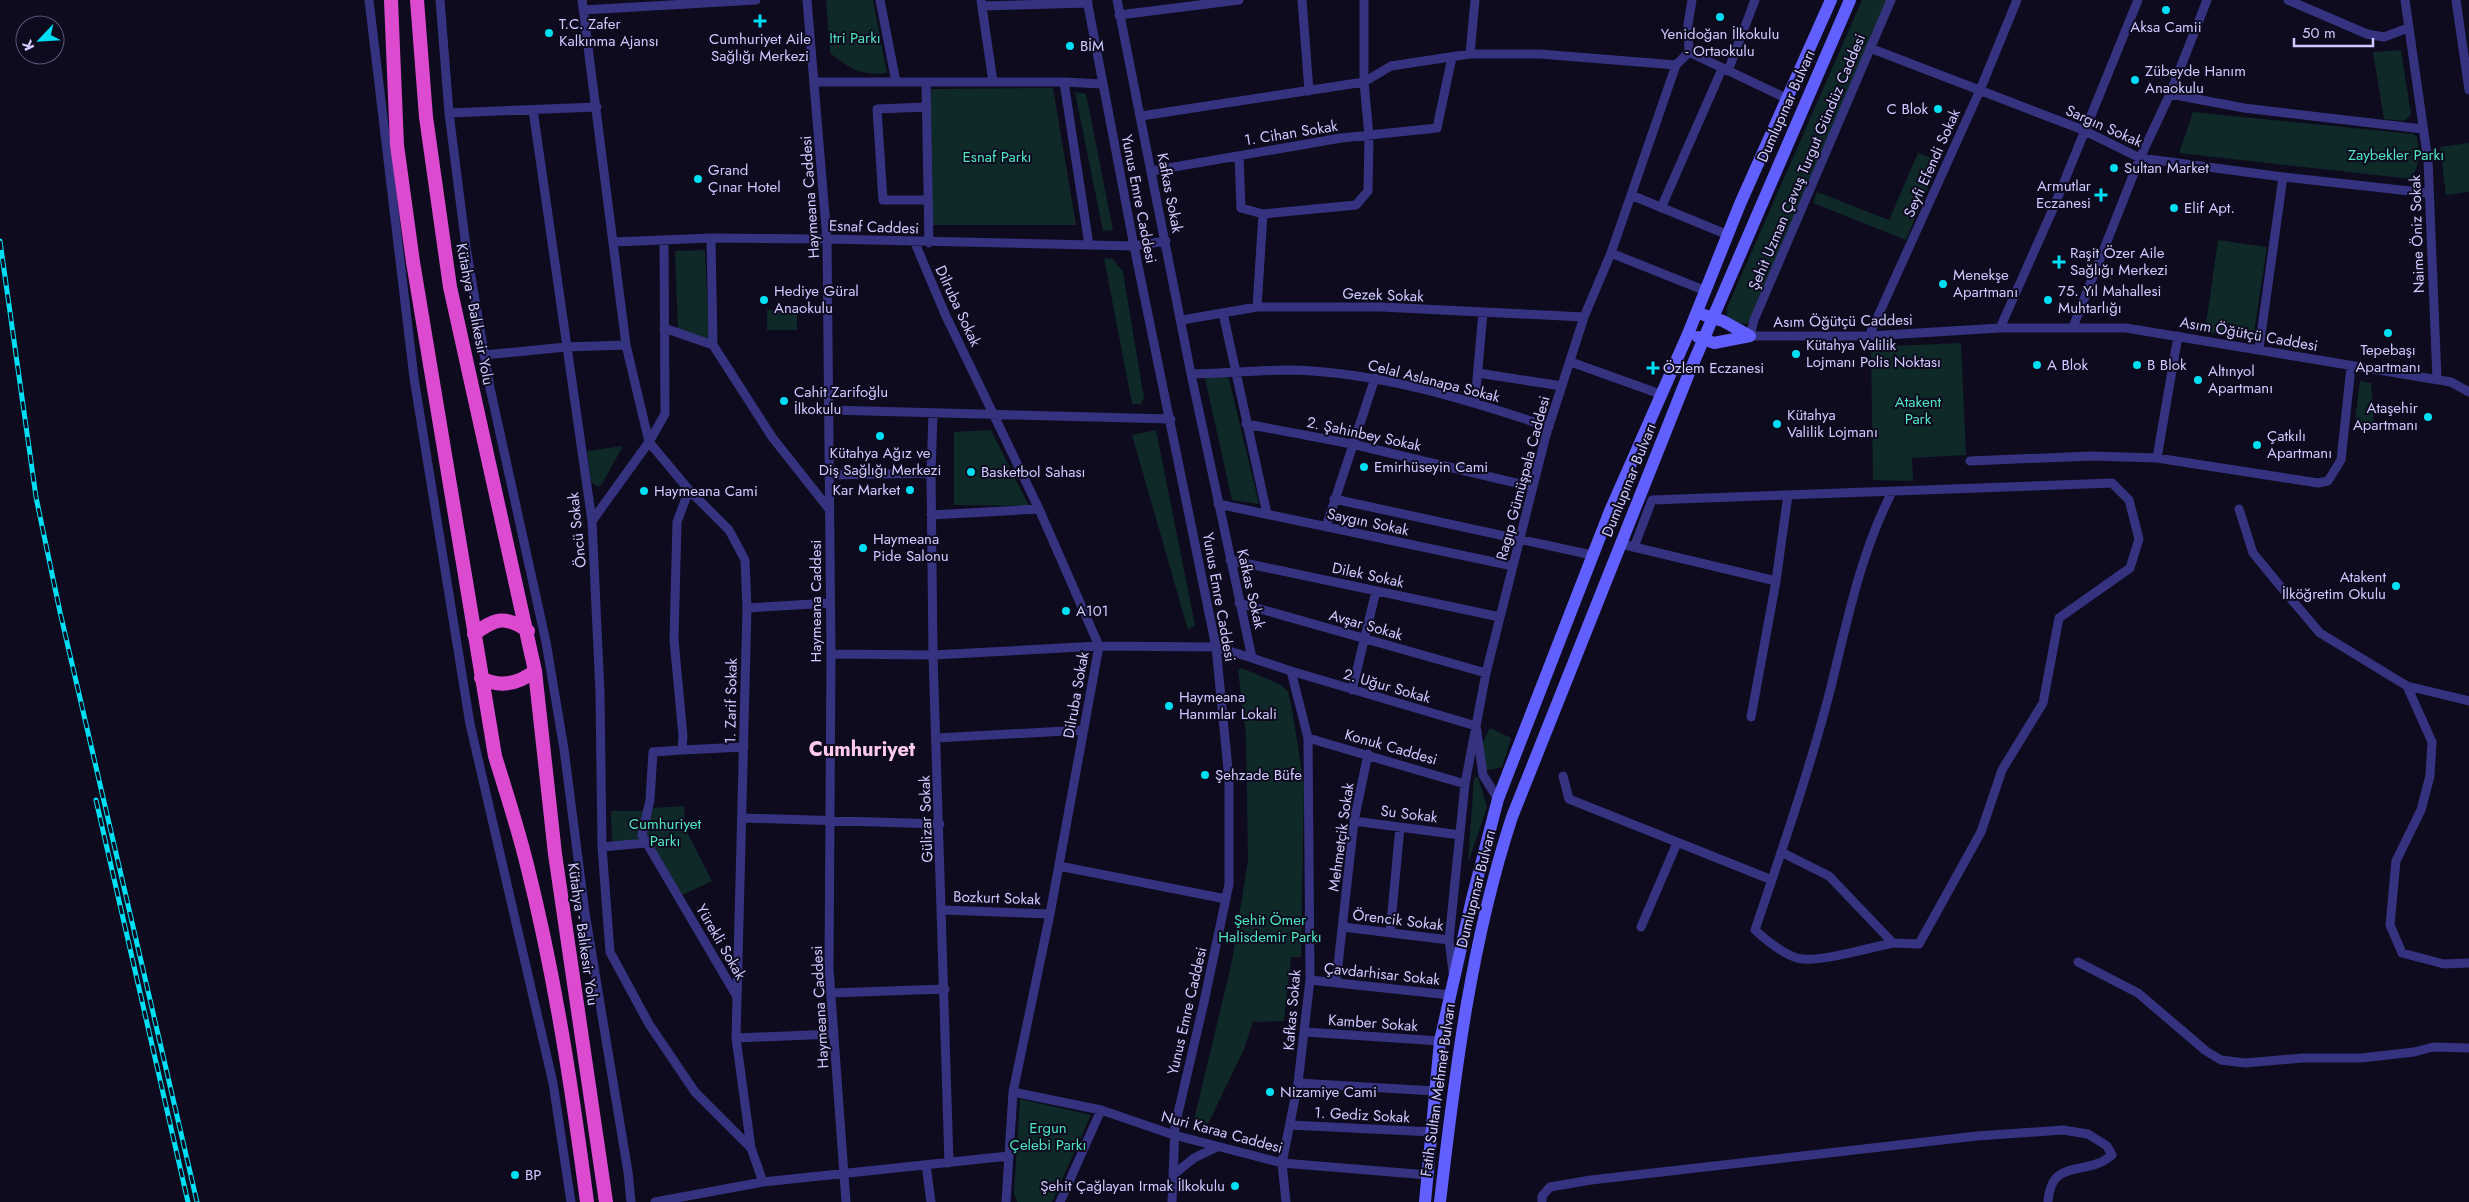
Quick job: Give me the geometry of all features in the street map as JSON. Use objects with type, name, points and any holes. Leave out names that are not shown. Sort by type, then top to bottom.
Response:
[{"type":"highway","points":[[391,0],[398,145],[413,262],[495,756],[520,839],[538,912],[571,1084],[587,1202]]},
{"type":"highway","name":"Kütahya - Balıkesir Yolu","points":[[417,0],[426,117],[450,287],[528,631],[535,670],[555,854],[606,1202]]},
{"type":"highway","points":[[474,634],[493,622],[505,619],[517,623],[528,631]]},
{"type":"highway","points":[[481,678],[489,682],[508,684],[528,676],[535,670]]},
{"type":"main road","name":"Dumlupınar Bulvarı","points":[[1455,982],[1472,899],[1498,799],[1592,555],[1660,394],[1688,334],[1728,235],[1831,0]]},
{"type":"main road","name":"Dumlupınar Bulvarı","points":[[1470,983],[1496,866],[1512,817],[1712,317],[1850,0]]},
{"type":"main road","points":[[1696,312],[1712,317],[1750,336]]},
{"type":"main road","points":[[1688,334],[1714,343],[1750,336]]},
{"type":"main road","name":"Fatih Sultan Mehmet Bulvarı","points":[[1425,1202],[1440,1041],[1450,995],[1455,982]]},
{"type":"main road","name":"Fatih Sultan Mehmet Bulvarı","points":[[1440,1202],[1470,983]]},
{"type":"street","points":[[369,0],[414,378],[468,714],[553,1083],[571,1202]]},
{"type":"street","points":[[440,0],[449,112],[466,247],[484,355],[546,642],[564,748],[585,913],[628,1172],[631,1202]]},
{"type":"street","points":[[582,0],[626,345],[649,442]]},
{"type":"street","points":[[583,10],[756,0]]},
{"type":"street","name":"Haymeana Caddesi","points":[[807,0],[827,239],[831,654],[831,993],[846,1202]]},
{"type":"street","points":[[880,0],[896,82]]},
{"type":"street","name":"Kafkas Sokak","points":[[1117,0],[1182,320],[1191,374],[1252,658]]},
{"type":"street","points":[[1119,15],[1239,0]]},
{"type":"street","points":[[1302,0],[1309,91]]},
{"type":"street","points":[[1239,156],[1241,208],[1263,214],[1356,205],[1368,191],[1370,136],[1364,82],[1364,0]]},
{"type":"street","points":[[1470,54],[1475,0]]},
{"type":"street","points":[[1692,0],[1688,24],[1689,52],[1788,99]]},
{"type":"street","points":[[1661,208],[1755,0]]},
{"type":"street","name":"Şehit Uzman Çavuş Turgut Gündüz Caddesi","points":[[1750,336],[1754,320],[1891,0]]},
{"type":"street","name":"Seyfi Efendi Sokak","points":[[1869,336],[1980,90],[2017,0]]},
{"type":"street","points":[[2000,328],[2053,209],[2083,130],[2138,0]]},
{"type":"street","points":[[2073,327],[2140,158],[2170,94],[2207,0]]},
{"type":"street","points":[[2288,0],[2367,34],[2384,37],[2408,28]]},
{"type":"street","name":"Naime Öniz Sokak","points":[[2405,0],[2428,161],[2437,379]]},
{"type":"street","points":[[2456,0],[2469,90]]},
{"type":"street","points":[[993,82],[982,3],[1088,1]]},
{"type":"street","name":"Yunus Emre Caddesi","points":[[1088,1],[1102,84],[1134,246],[1171,418],[1216,647],[1229,779],[1228,884],[1226,899],[1174,1135],[1172,1202]]},
{"type":"street","name":"Sargın Sokak","points":[[1870,48],[2083,130],[2140,158],[2284,178],[2428,193]]},
{"type":"street","name":"Ragıp Gümüşpala Caddesi","points":[[1455,982],[1449,940],[1465,784],[1486,673],[1500,617],[1549,427],[1584,318],[1611,253],[1676,65],[1689,52]]},
{"type":"street","points":[[1141,116],[1364,82],[1391,66],[1470,54],[1540,54],[1676,65]]},
{"type":"street","name":"1. Cihan Sokak","points":[[1151,171],[1341,138],[1437,128],[1452,57]]},
{"type":"street","points":[[814,82],[1064,82],[1102,84]]},
{"type":"street","points":[[926,82],[929,243]]},
{"type":"street","points":[[1064,82],[1090,245]]},
{"type":"street","points":[[2170,94],[2244,108],[2423,129]]},
{"type":"street","points":[[449,112],[597,107]]},
{"type":"street","points":[[927,107],[877,109],[883,200],[928,200]]},
{"type":"street","name":"Öncü Sokak","points":[[533,110],[592,521],[600,693],[602,847],[610,952],[649,1024],[695,1092],[751,1148]]},
{"type":"street","points":[[2259,349],[2284,178]]},
{"type":"street","points":[[1631,195],[1728,235]]},
{"type":"street","points":[[1257,307],[1263,214]]},
{"type":"street","points":[[711,238],[713,345],[772,437],[829,510]]},
{"type":"street","name":"Esnaf Caddesi","points":[[614,242],[711,238],[1134,246],[1166,241]]},
{"type":"street","points":[[592,521],[649,442],[665,414],[664,240]]},
{"type":"street","name":"Dilruba Sokak","points":[[915,243],[945,314],[1039,509],[1099,646],[1050,914],[1013,1092],[1006,1202]]},
{"type":"street","points":[[1611,253],[1706,291]]},
{"type":"street","name":"Gezek Sokak","points":[[1182,320],[1257,307],[1382,307],[1584,318]]},
{"type":"street","points":[[1475,402],[1484,312]]},
{"type":"street","points":[[1223,313],[1267,514]]},
{"type":"street","points":[[664,328],[713,345]]},
{"type":"street","name":"Asım Öğütçü Caddesi","points":[[1750,336],[1869,336],[2000,328],[2126,328],[2437,379],[2451,382],[2469,392]]},
{"type":"street","points":[[2157,458],[2178,336]]},
{"type":"street","points":[[484,355],[566,347],[626,345]]},
{"type":"street","points":[[1571,362],[1660,394]]},
{"type":"street","points":[[1970,461],[2092,456],[2157,458],[2318,483],[2328,481],[2341,460],[2351,366]]},
{"type":"street","name":"Celal Aslanapa Sokak","points":[[1191,374],[1294,370],[1375,378],[1475,402],[1549,427]]},
{"type":"street","points":[[1478,372],[1562,386]]},
{"type":"street","points":[[1326,527],[1375,378]]},
{"type":"street","points":[[829,410],[933,414],[1171,418]]},
{"type":"street","name":"Gülizar Sokak","points":[[933,414],[931,473],[933,655],[943,910],[949,1163]]},
{"type":"street","name":"2. Şahinbey Sokak","points":[[1246,424],[1352,444],[1533,487]]},
{"type":"street","name":"1. Zarif Sokak","points":[[649,442],[689,490],[729,530],[745,560],[747,608],[736,995]]},
{"type":"street","points":[[829,475],[931,473]]},
{"type":"street","points":[[1634,547],[1652,500],[2112,483],[2129,500],[2139,539],[2130,568],[2059,618],[2043,703],[2002,770],[1982,832],[1919,944],[1893,943],[1825,958],[1798,959],[1770,943],[1755,930],[1781,852],[1830,687],[1864,558],[1879,516],[1892,492]]},
{"type":"street","points":[[682,750],[681,708],[674,640],[677,522],[689,490]]},
{"type":"street","points":[[1751,717],[1776,581],[1788,495]]},
{"type":"street","points":[[1334,499],[1592,555]]},
{"type":"street","name":"Saygın Sokak","points":[[1218,504],[1513,566]]},
{"type":"street","points":[[931,515],[1039,509]]},
{"type":"street","points":[[2239,509],[2253,553],[2320,633],[2407,686],[2469,701]]},
{"type":"street","points":[[1621,544],[1776,581]]},
{"type":"street","name":"Dilek Sokak","points":[[1230,560],[1500,617]]},
{"type":"street","points":[[1352,690],[1376,591]]},
{"type":"street","points":[[747,608],[830,603]]},
{"type":"street","name":"Avşar Sokak","points":[[1239,603],[1486,673]]},
{"type":"street","points":[[831,654],[933,655],[1099,646],[1216,647],[1291,671]]},
{"type":"street","name":"Kafkas Sokak","points":[[1286,1202],[1282,1163],[1298,1083],[1310,980],[1308,738],[1291,671]]},
{"type":"street","name":"2. Uğur Sokak","points":[[1291,671],[1476,726]]},
{"type":"street","points":[[2407,686],[2432,742],[2430,776],[2421,810],[2396,861],[2390,925],[2402,953],[2444,964],[2469,963]]},
{"type":"street","points":[[1476,726],[1483,774],[1498,799]]},
{"type":"street","points":[[936,738],[1084,730]]},
{"type":"street","name":"Konuk Caddesi","points":[[1308,738],[1368,754],[1465,784]]},
{"type":"street","points":[[602,847],[645,843],[642,835],[650,800],[653,752],[744,747]]},
{"type":"street","name":"Mehmetçik Sokak","points":[[1336,983],[1354,821],[1368,754]]},
{"type":"street","points":[[1563,776],[1569,799],[1772,880]]},
{"type":"street","points":[[742,818],[940,824]]},
{"type":"street","name":"Su Sokak","points":[[1354,821],[1460,835]]},
{"type":"street","points":[[1390,933],[1400,827]]},
{"type":"street","name":"Yürekli Sokak","points":[[645,843],[736,995],[736,1038],[751,1148],[763,1182]]},
{"type":"street","points":[[1641,927],[1677,843]]},
{"type":"street","points":[[1781,852],[1829,876],[1893,943]]},
{"type":"street","points":[[1059,866],[1226,899]]},
{"type":"street","name":"Bozkurt Sokak","points":[[943,910],[1050,914]]},
{"type":"street","name":"Örencik Sokak","points":[[1343,927],[1449,940]]},
{"type":"street","points":[[2078,962],[2138,993],[2206,1051],[2221,1060],[2244,1063],[2303,1058],[2361,1058],[2414,1052],[2433,1047],[2469,1048]]},
{"type":"street","name":"Çavdarhisar Sokak","points":[[1310,980],[1450,995]]},
{"type":"street","points":[[831,993],[945,989]]},
{"type":"street","name":"Kamber Sokak","points":[[1305,1032],[1440,1041]]},
{"type":"street","points":[[736,1038],[834,1034]]},
{"type":"street","points":[[1298,1083],[1435,1091]]},
{"type":"street","name":"Nuri Karaa Caddesi","points":[[1013,1092],[1100,1110],[1174,1135],[1282,1163],[1428,1175]]},
{"type":"street","points":[[1060,1202],[1100,1110]]},
{"type":"street","name":"1. Gediz Sokak","points":[[1290,1125],[1433,1132]]},
{"type":"street","points":[[1542,1202],[1542,1196],[1550,1187],[1591,1180],[1977,1136],[2063,1130],[2088,1134],[2107,1146],[2112,1155],[2099,1163],[2070,1168],[2055,1178],[2048,1202]]},
{"type":"street","points":[[1172,1175],[1194,1158],[1216,1147]]},
{"type":"street","points":[[655,1202],[763,1182],[1009,1156]]},
{"type":"street","points":[[926,1165],[931,1202]]},
{"type":"green space","name":"Itri Parkı","points":[[826,0],[873,0],[887,73],[878,74],[856,70],[830,53]]},
{"type":"green space","points":[[1862,0],[1889,0],[1754,320],[1746,324],[1733,323],[1727,316],[1727,308]]},
{"type":"green space","points":[[2401,50],[2411,115],[2404,121],[2384,119],[2373,52]]},
{"type":"green space","name":"Esnaf Parkı","points":[[1053,88],[1076,225],[931,225],[931,89]]},
{"type":"green space","points":[[1075,92],[1086,94],[1113,230],[1103,231]]},
{"type":"green space","name":"Zaybekler Parkı","points":[[2193,112],[2413,134],[2417,137],[2420,158],[2412,179],[2179,153]]},
{"type":"green space","points":[[2469,143],[2469,192],[2446,195],[2440,147]]},
{"type":"green space","points":[[1918,153],[1939,161],[1906,240],[1813,203],[1817,192],[1889,220]]},
{"type":"green space","points":[[2218,240],[2267,247],[2253,339],[2205,332]]},
{"type":"green space","points":[[705,250],[709,341],[678,330],[675,251]]},
{"type":"green space","points":[[1104,258],[1113,259],[1123,272],[1144,398],[1141,404],[1132,404]]},
{"type":"green space","points":[[767,310],[797,310],[797,330],[767,330]]},
{"type":"green space","name":"Atakent Park","points":[[1961,343],[1966,455],[1912,458],[1913,481],[1873,480],[1871,347]]},
{"type":"green space","points":[[1204,374],[1228,375],[1259,504],[1232,500]]},
{"type":"green space","points":[[2360,381],[2371,383],[2374,429],[2354,429]]},
{"type":"green space","points":[[991,430],[1029,506],[954,505],[954,432]]},
{"type":"green space","points":[[1156,430],[1195,625],[1188,630],[1132,435]]},
{"type":"green space","points":[[623,446],[602,484],[598,487],[591,482],[587,451]]},
{"type":"green space","name":"Şehit Ömer Halisdemir Parkı","points":[[1242,668],[1279,684],[1288,691],[1293,715],[1304,785],[1301,957],[1291,957],[1284,1021],[1253,1022],[1244,1049],[1208,1124],[1194,1120],[1232,961],[1248,860],[1246,735],[1238,670]]},
{"type":"green space","points":[[1490,728],[1511,738],[1502,767],[1485,771],[1483,742]]},
{"type":"green space","points":[[1478,777],[1487,807],[1468,863],[1474,778]]},
{"type":"green space","name":"Cumhuriyet Parkı","points":[[684,806],[685,828],[712,881],[680,896],[647,842],[645,826],[652,808]]},
{"type":"green space","points":[[611,811],[647,811],[640,841],[612,844]]},
{"type":"green space","name":"Ergun Çelebi Parkı","points":[[1020,1099],[1091,1115],[1052,1202],[1017,1202],[1014,1193]]},
{"type":"railway","points":[[0,241],[36,497],[60,612],[197,1202]]},
{"type":"railway","points":[[96,800],[188,1202]]},
{"type":"place","name":"Aksa Camii","points":[[2166,10]]},
{"type":"place","name":"Yenidoğan İlkokulu - Ortaokulu","points":[[1720,17]]},
{"type":"place","name":"Cumhuriyet Aile Sağlığı Merkezi","points":[[760,21]]},
{"type":"place","name":"T.C. Zafer Kalkınma Ajansı","points":[[549,33]]},
{"type":"place","name":"BİM","points":[[1070,46]]},
{"type":"place","name":"Zübeyde Hanım Anaokulu","points":[[2135,80]]},
{"type":"place","name":"C Blok","points":[[1938,109]]},
{"type":"place","name":"Sultan Market","points":[[2114,168]]},
{"type":"place","name":"Grand Çınar Hotel","points":[[698,179]]},
{"type":"place","name":"Armutlar Eczanesi","points":[[2101,195]]},
{"type":"place","name":"Elif Apt.","points":[[2174,208]]},
{"type":"place","name":"Raşit Özer Aile Sağlığı Merkezi","points":[[2059,262]]},
{"type":"place","name":"Menekşe Apartmanı","points":[[1943,284]]},
{"type":"place","name":"Hediye Güral Anaokulu","points":[[764,300]]},
{"type":"place","name":"75. Yıl Mahallesi Muhtarlığı","points":[[2048,300]]},
{"type":"place","name":"Tepebaşı Apartmanı","points":[[2388,333]]},
{"type":"place","name":"Kütahya Valilik Lojmanı Polis Noktası","points":[[1796,354]]},
{"type":"place","name":"A Blok","points":[[2037,365]]},
{"type":"place","name":"B Blok","points":[[2137,365]]},
{"type":"place","name":"Özlem Eczanesi","points":[[1653,368]]},
{"type":"place","name":"Altınyol Apartmanı","points":[[2198,380]]},
{"type":"place","name":"Cahit Zarifoğlu İlkokulu","points":[[784,401]]},
{"type":"place","name":"Ataşehir Apartmanı","points":[[2428,417]]},
{"type":"place","name":"Kütahya Valilik Lojmanı","points":[[1777,424]]},
{"type":"place","name":"Kütahya Ağız ve Diş Sağlığı Merkezi","points":[[880,436]]},
{"type":"place","name":"Çatkılı Apartmanı","points":[[2257,445]]},
{"type":"place","name":"Emirhüseyin Cami","points":[[1364,467]]},
{"type":"place","name":"Basketbol Sahası","points":[[971,472]]},
{"type":"place","name":"Kar Market","points":[[910,490]]},
{"type":"place","name":"Haymeana Cami","points":[[644,491]]},
{"type":"place","name":"Haymeana Pide Salonu","points":[[863,548]]},
{"type":"place","name":"Atakent İlköğretim Okulu","points":[[2396,586]]},
{"type":"place","name":"A101","points":[[1066,611]]},
{"type":"place","name":"Haymeana Hanımlar Lokali","points":[[1169,706]]},
{"type":"place","name":"Şehzade Büfe","points":[[1205,775]]},
{"type":"place","name":"Nizamiye Cami","points":[[1270,1092]]},
{"type":"place","name":"BP","points":[[515,1175]]},
{"type":"place","name":"Şehit Çağlayan Irmak İlkokulu","points":[[1235,1186]]},
{"type":"district","name":"Cumhuriyet","points":[[862,749]]}]
